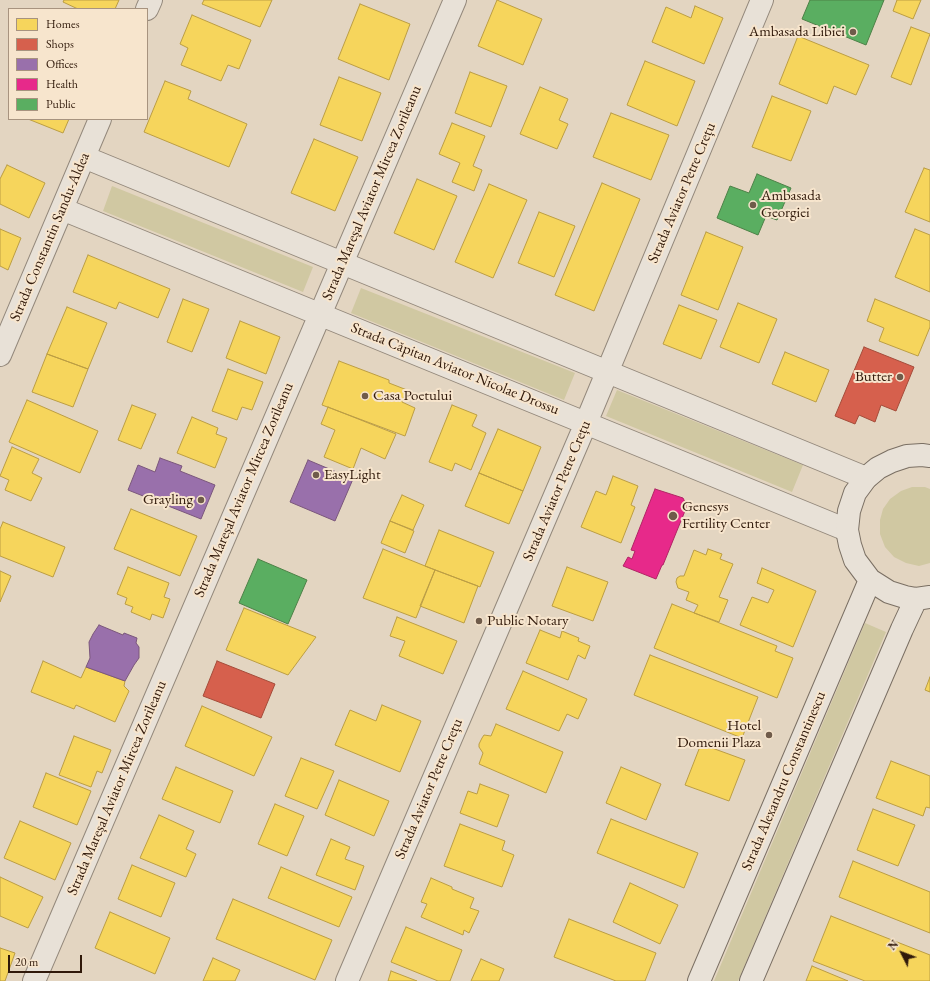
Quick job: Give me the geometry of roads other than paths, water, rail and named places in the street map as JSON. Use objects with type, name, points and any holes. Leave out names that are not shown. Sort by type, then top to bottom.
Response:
[{"type":"street","name":"Strada Mareșal Aviator Mircea Zorileanu","points":[[34,981],[341,262],[455,0]]},
{"type":"street","name":"Strada Aviator Petre Crețu","points":[[347,981],[586,423],[762,0]]},
{"type":"street","name":"Strada Constantin Sandu-Aldea","points":[[0,355],[100,120]]},
{"type":"street","points":[[84,157],[866,478]]},
{"type":"street","name":"Strada Căpitan Aviator Nicolae Drossu","points":[[62,209],[847,530]]},
{"type":"street","points":[[751,981],[898,637],[923,598],[905,597],[889,592],[870,580],[855,560],[850,545],[847,530],[849,511],[855,494],[866,478],[878,468],[892,460],[927,450]]},
{"type":"street","name":"Strada Alexandru Constantinescu","points":[[699,981],[870,580]]},
{"type":"place","name":"Ambasada Libiei","points":[[853,32]]},
{"type":"place","name":"Ambasada Georgiei","points":[[753,205]]},
{"type":"place","name":"Butter","points":[[900,377]]},
{"type":"place","name":"Casa Poetului","points":[[365,396]]},
{"type":"place","name":"EasyLight","points":[[316,475]]},
{"type":"place","name":"Grayling","points":[[201,500]]},
{"type":"place","name":"Genesys Fertility Center","points":[[673,516]]},
{"type":"place","name":"Public Notary","points":[[479,621]]},
{"type":"place","name":"Hotel Domenii Plaza","points":[[769,735]]}]
